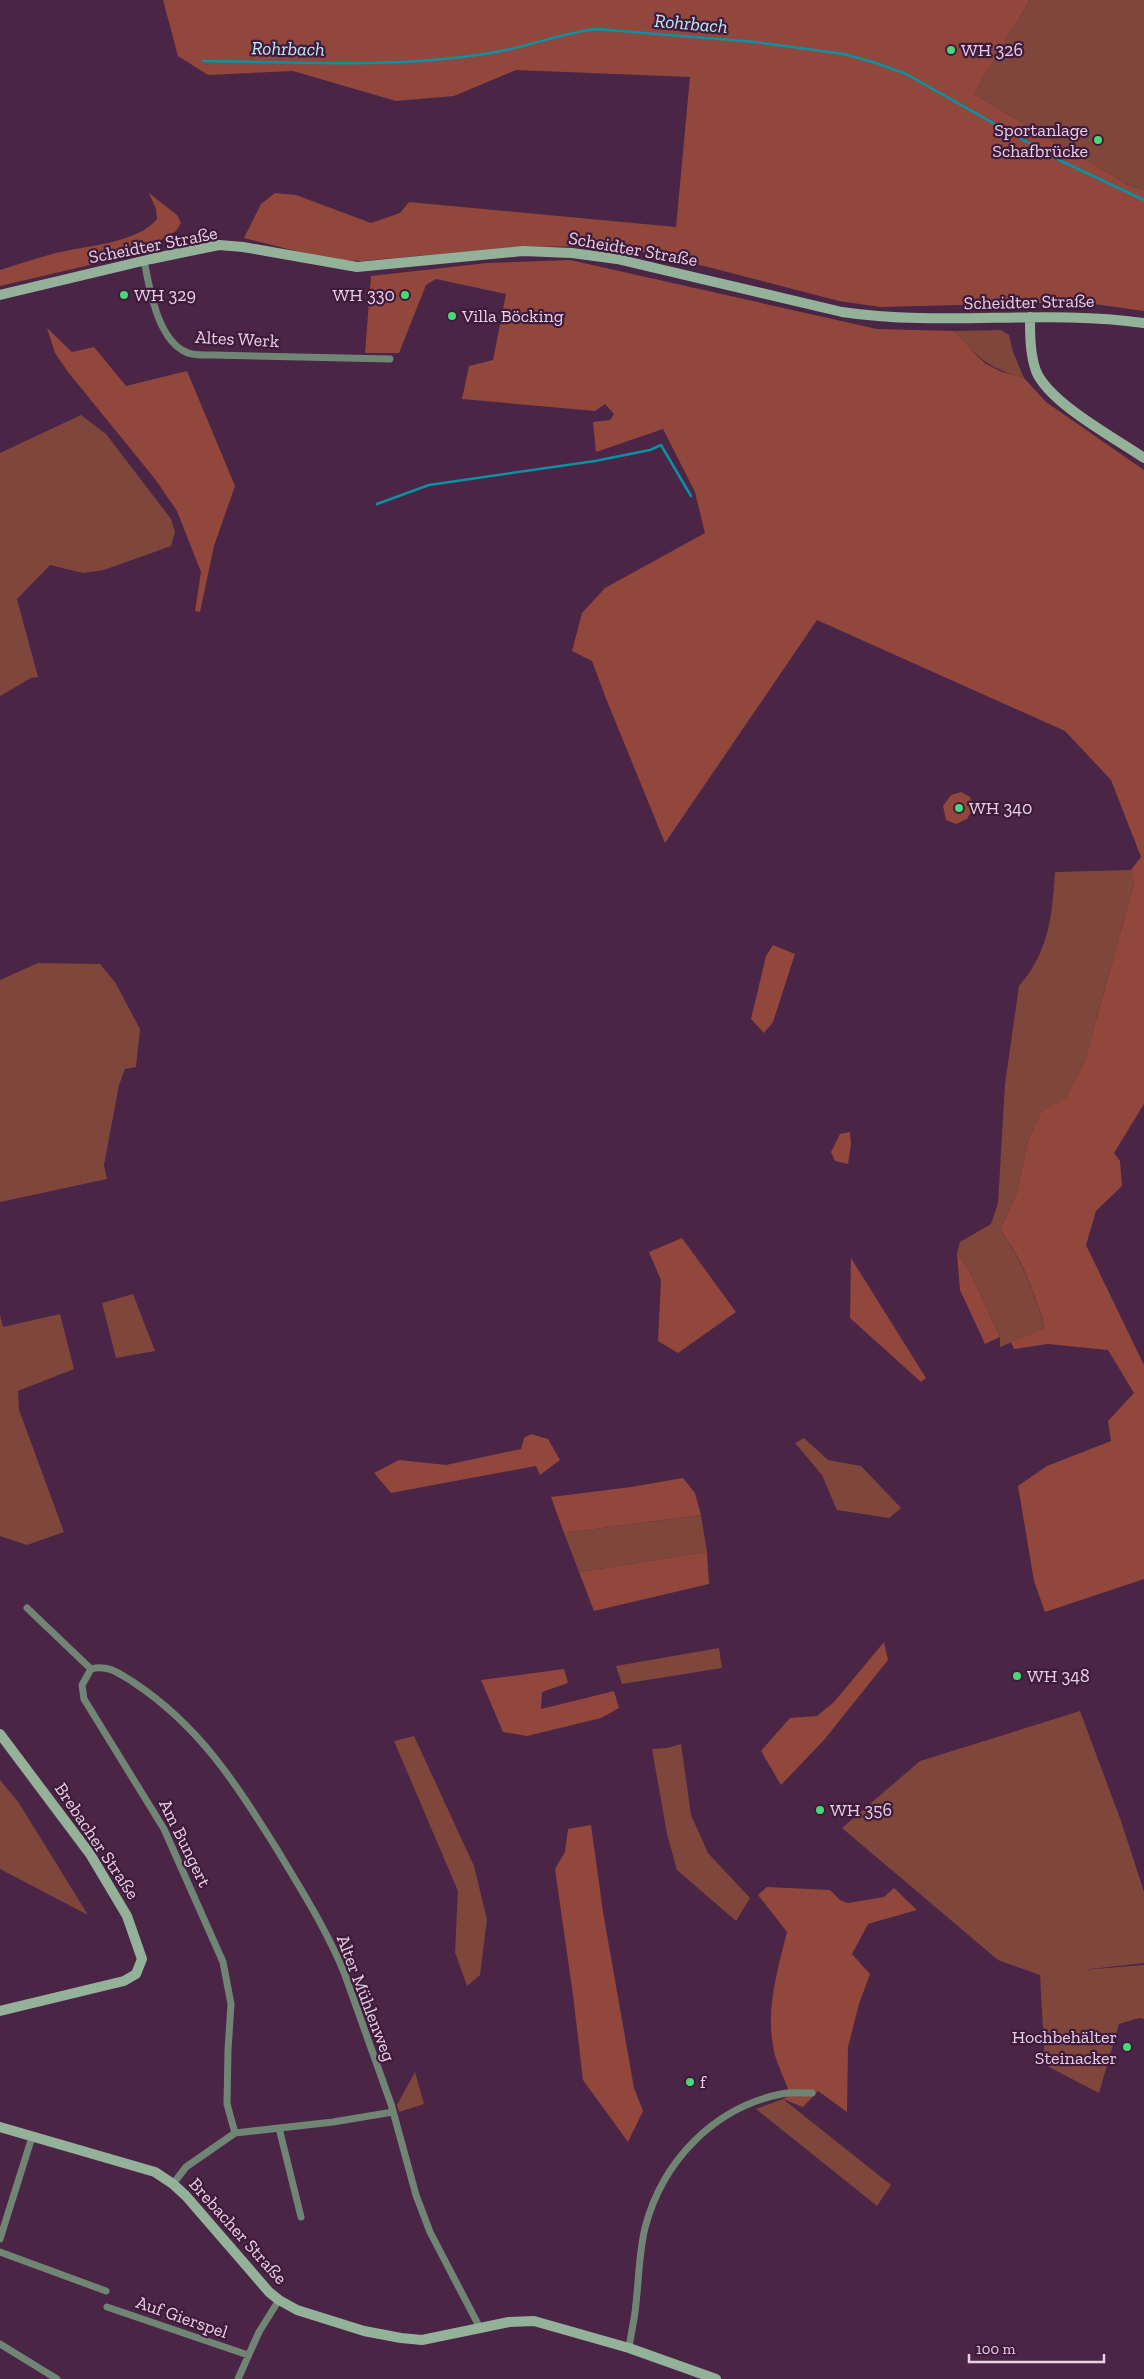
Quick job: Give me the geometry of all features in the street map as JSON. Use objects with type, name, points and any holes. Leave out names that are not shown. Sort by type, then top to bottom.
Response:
[{"type":"street","name":"Scheidter Straße","points":[[0,294],[144,260],[220,245],[243,247],[357,267],[523,251],[572,253],[663,269],[842,312],[878,317],[941,320],[1084,316],[1144,323]]},
{"type":"street","name":"Altes Werk","points":[[144,260],[156,310],[168,334],[183,351],[206,355],[390,360]]},
{"type":"street","points":[[1030,317],[1031,351],[1037,373],[1044,384],[1053,394],[1092,423],[1144,458]]},
{"type":"street","points":[[27,1608],[92,1669]]},
{"type":"street","name":"Alter Mühlenweg","points":[[92,1669],[103,1666],[148,1692],[176,1715],[209,1748],[246,1801],[304,1893],[337,1956],[393,2112],[416,2195],[437,2250],[475,2314],[480,2328]]},
{"type":"street","name":"Am Bungert","points":[[92,1669],[82,1685],[84,1699],[164,1829],[223,1962],[232,2004],[228,2050],[227,2104],[235,2133]]},
{"type":"street","name":"Brebacher Straße","points":[[0,1734],[90,1854],[127,1916],[141,1954],[142,1963],[136,1974],[124,1981],[0,2011]]},
{"type":"street","points":[[629,2348],[645,2230],[657,2194],[676,2161],[698,2136],[721,2118],[754,2102],[782,2093],[812,2092]]},
{"type":"street","points":[[173,2184],[186,2167],[235,2133],[393,2112]]},
{"type":"street","name":"Brebacher Straße","points":[[0,2127],[154,2172],[173,2184],[269,2292],[297,2310],[345,2325],[412,2340],[509,2322],[534,2321],[629,2348],[716,2379]]},
{"type":"street","points":[[279,2128],[301,2217]]},
{"type":"street","points":[[0,2239],[32,2137]]},
{"type":"street","points":[[0,2252],[106,2291]]},
{"type":"street","points":[[238,2379],[248,2356],[279,2300]]},
{"type":"street","name":"Auf Gierspel","points":[[107,2307],[248,2356]]},
{"type":"street","points":[[0,2344],[57,2379]]},
{"type":"shaded area","points":[[163,0],[1030,0],[974,94],[1130,186],[1144,190],[1144,311],[1080,302],[880,307],[839,301],[669,257],[608,246],[517,247],[362,261],[332,260],[244,238],[261,204],[275,193],[296,195],[371,223],[400,213],[409,202],[676,227],[690,77],[516,70],[454,96],[396,101],[293,71],[208,75],[178,56]]},
{"type":"shaded area","name":"Sportanlage Schafbrücke","points":[[1030,0],[1144,0],[1144,190],[1130,186],[974,94]]},
{"type":"shaded area","points":[[149,193],[177,215],[181,223],[176,231],[137,254],[0,286],[0,270],[56,253],[124,238],[148,227],[157,219],[156,209]]},
{"type":"shaded area","points":[[570,260],[877,329],[955,331],[986,364],[1002,372],[1024,378],[1046,402],[1144,470],[1144,1104],[1114,1153],[1120,1161],[1122,1186],[1096,1211],[1086,1245],[1144,1365],[1144,1579],[1045,1612],[1034,1581],[1018,1486],[1047,1466],[1111,1441],[1108,1421],[1134,1393],[1108,1350],[1048,1344],[1014,1349],[1011,1342],[1045,1328],[1027,1277],[1015,1253],[1000,1230],[1017,1192],[1028,1140],[1041,1112],[1066,1098],[1085,1061],[1134,883],[1131,870],[1141,857],[1111,780],[1065,731],[817,620],[665,843],[592,661],[572,651],[582,613],[605,588],[705,533],[695,492],[663,429],[596,452],[593,422],[610,420],[614,414],[605,404],[595,411],[462,399],[469,366],[493,360],[506,294],[436,279],[426,285],[399,353],[365,353],[371,276],[487,263]]},
{"type":"shaded area","points":[[47,328],[72,352],[94,347],[126,386],[187,371],[235,486],[214,546],[200,612],[195,611],[201,572],[177,511],[155,479],[68,372],[55,353]]},
{"type":"shaded area","points":[[1001,330],[1009,335],[1013,352],[1024,378],[1002,371],[985,361],[955,331]]},
{"type":"shaded area","points":[[81,415],[106,434],[171,519],[175,532],[171,546],[104,570],[83,573],[50,565],[17,599],[38,677],[31,678],[0,696],[0,453]]},
{"type":"shaded area","points":[[961,792],[970,797],[973,809],[967,819],[956,824],[946,820],[943,806],[951,795]]},
{"type":"shaded area","points":[[1131,870],[1134,883],[1085,1061],[1066,1099],[1041,1112],[1028,1140],[1017,1192],[1000,1230],[1021,1265],[1032,1289],[1045,1328],[1000,1347],[1000,1337],[970,1272],[957,1253],[960,1242],[991,1224],[998,1203],[1005,1084],[1019,986],[1037,960],[1043,947],[1050,918],[1055,872]]},
{"type":"shaded area","points":[[773,945],[795,954],[773,1022],[764,1033],[751,1019],[766,956]]},
{"type":"shaded area","points":[[38,963],[100,964],[115,982],[140,1029],[136,1067],[125,1069],[119,1085],[104,1165],[107,1179],[0,1202],[0,980]]},
{"type":"shaded area","points":[[850,1132],[851,1144],[848,1164],[835,1161],[831,1152],[840,1134]]},
{"type":"shaded area","points":[[682,1238],[736,1312],[678,1353],[658,1341],[661,1280],[649,1252]]},
{"type":"shaded area","points":[[957,1253],[970,1272],[1000,1337],[985,1344],[960,1290]]},
{"type":"shaded area","points":[[851,1258],[926,1378],[921,1382],[850,1318]]},
{"type":"shaded area","points":[[133,1294],[155,1351],[116,1358],[102,1303]]},
{"type":"shaded area","points":[[60,1314],[74,1369],[18,1391],[19,1410],[64,1532],[27,1545],[0,1536],[0,1315],[3,1327]]},
{"type":"shaded area","points":[[531,1434],[548,1439],[560,1460],[540,1475],[536,1466],[391,1493],[374,1473],[399,1460],[446,1465],[521,1449],[524,1438]]},
{"type":"shaded area","points":[[804,1438],[828,1460],[861,1466],[901,1508],[889,1518],[837,1510],[822,1475],[795,1443]]},
{"type":"shaded area","points":[[683,1478],[695,1493],[701,1515],[564,1533],[551,1497],[631,1487]]},
{"type":"shaded area","points":[[701,1515],[707,1552],[579,1572],[564,1533]]},
{"type":"shaded area","points":[[707,1552],[709,1584],[594,1611],[579,1572]]},
{"type":"shaded area","points":[[884,1642],[888,1660],[824,1740],[781,1785],[761,1751],[790,1718],[817,1716],[834,1702]]},
{"type":"shaded area","points":[[719,1648],[722,1668],[622,1684],[616,1666]]},
{"type":"shaded area","points":[[564,1669],[568,1683],[542,1692],[541,1709],[614,1691],[619,1708],[601,1718],[527,1736],[503,1732],[481,1680]]},
{"type":"shaded area","points":[[1080,1711],[1121,1821],[1144,1892],[1144,1963],[1082,1970],[1144,1965],[1144,2019],[1139,2018],[1119,2024],[1099,2093],[1045,2065],[1040,1975],[998,1960],[842,1828],[920,1761]]},
{"type":"shaded area","points":[[414,1736],[474,1866],[487,1919],[480,1975],[467,1986],[455,1952],[458,1891],[394,1741]]},
{"type":"shaded area","points":[[681,1744],[691,1815],[708,1853],[750,1898],[736,1921],[677,1870],[667,1834],[652,1749],[667,1748]]},
{"type":"shaded area","points":[[0,1780],[19,1803],[88,1915],[0,1869]]},
{"type":"shaded area","points":[[591,1825],[603,1912],[634,2088],[643,2111],[628,2142],[583,2080],[555,1869],[565,1852],[568,1829]]},
{"type":"shaded area","points":[[767,1887],[830,1890],[840,1900],[848,1903],[884,1897],[894,1888],[917,1910],[868,1924],[852,1954],[870,1974],[859,2004],[848,2047],[847,2112],[818,2091],[803,2107],[783,2099],[792,2094],[788,2089],[774,2051],[771,2017],[774,1988],[787,1932],[758,1895]]},
{"type":"shaded area","points":[[415,2072],[424,2104],[399,2112],[397,2105]]},
{"type":"shaded area","points":[[783,2099],[891,2185],[877,2206],[756,2109]]},
{"type":"waterway","name":"Rohrbach","points":[[203,61],[313,63],[424,61],[496,52],[571,33],[596,29],[755,42],[844,54],[906,74],[1059,160],[1144,200]]},
{"type":"waterway","points":[[377,504],[429,485],[595,461],[650,450],[661,445],[691,496]]},
{"type":"place","name":"WH 326","points":[[951,50]]},
{"type":"place","name":"Sportanlage Schafbrücke","points":[[1098,140]]},
{"type":"place","name":"WH 329","points":[[124,295]]},
{"type":"place","name":"WH 330","points":[[405,295]]},
{"type":"place","name":"Villa Böcking","points":[[452,316]]},
{"type":"place","name":"WH 340","points":[[959,808]]},
{"type":"place","name":"WH 348","points":[[1017,1676]]},
{"type":"place","name":"WH 356","points":[[820,1810]]},
{"type":"place","name":"Hochbehälter Steinacker","points":[[1127,2047]]},
{"type":"place","name":"f","points":[[690,2082]]}]
